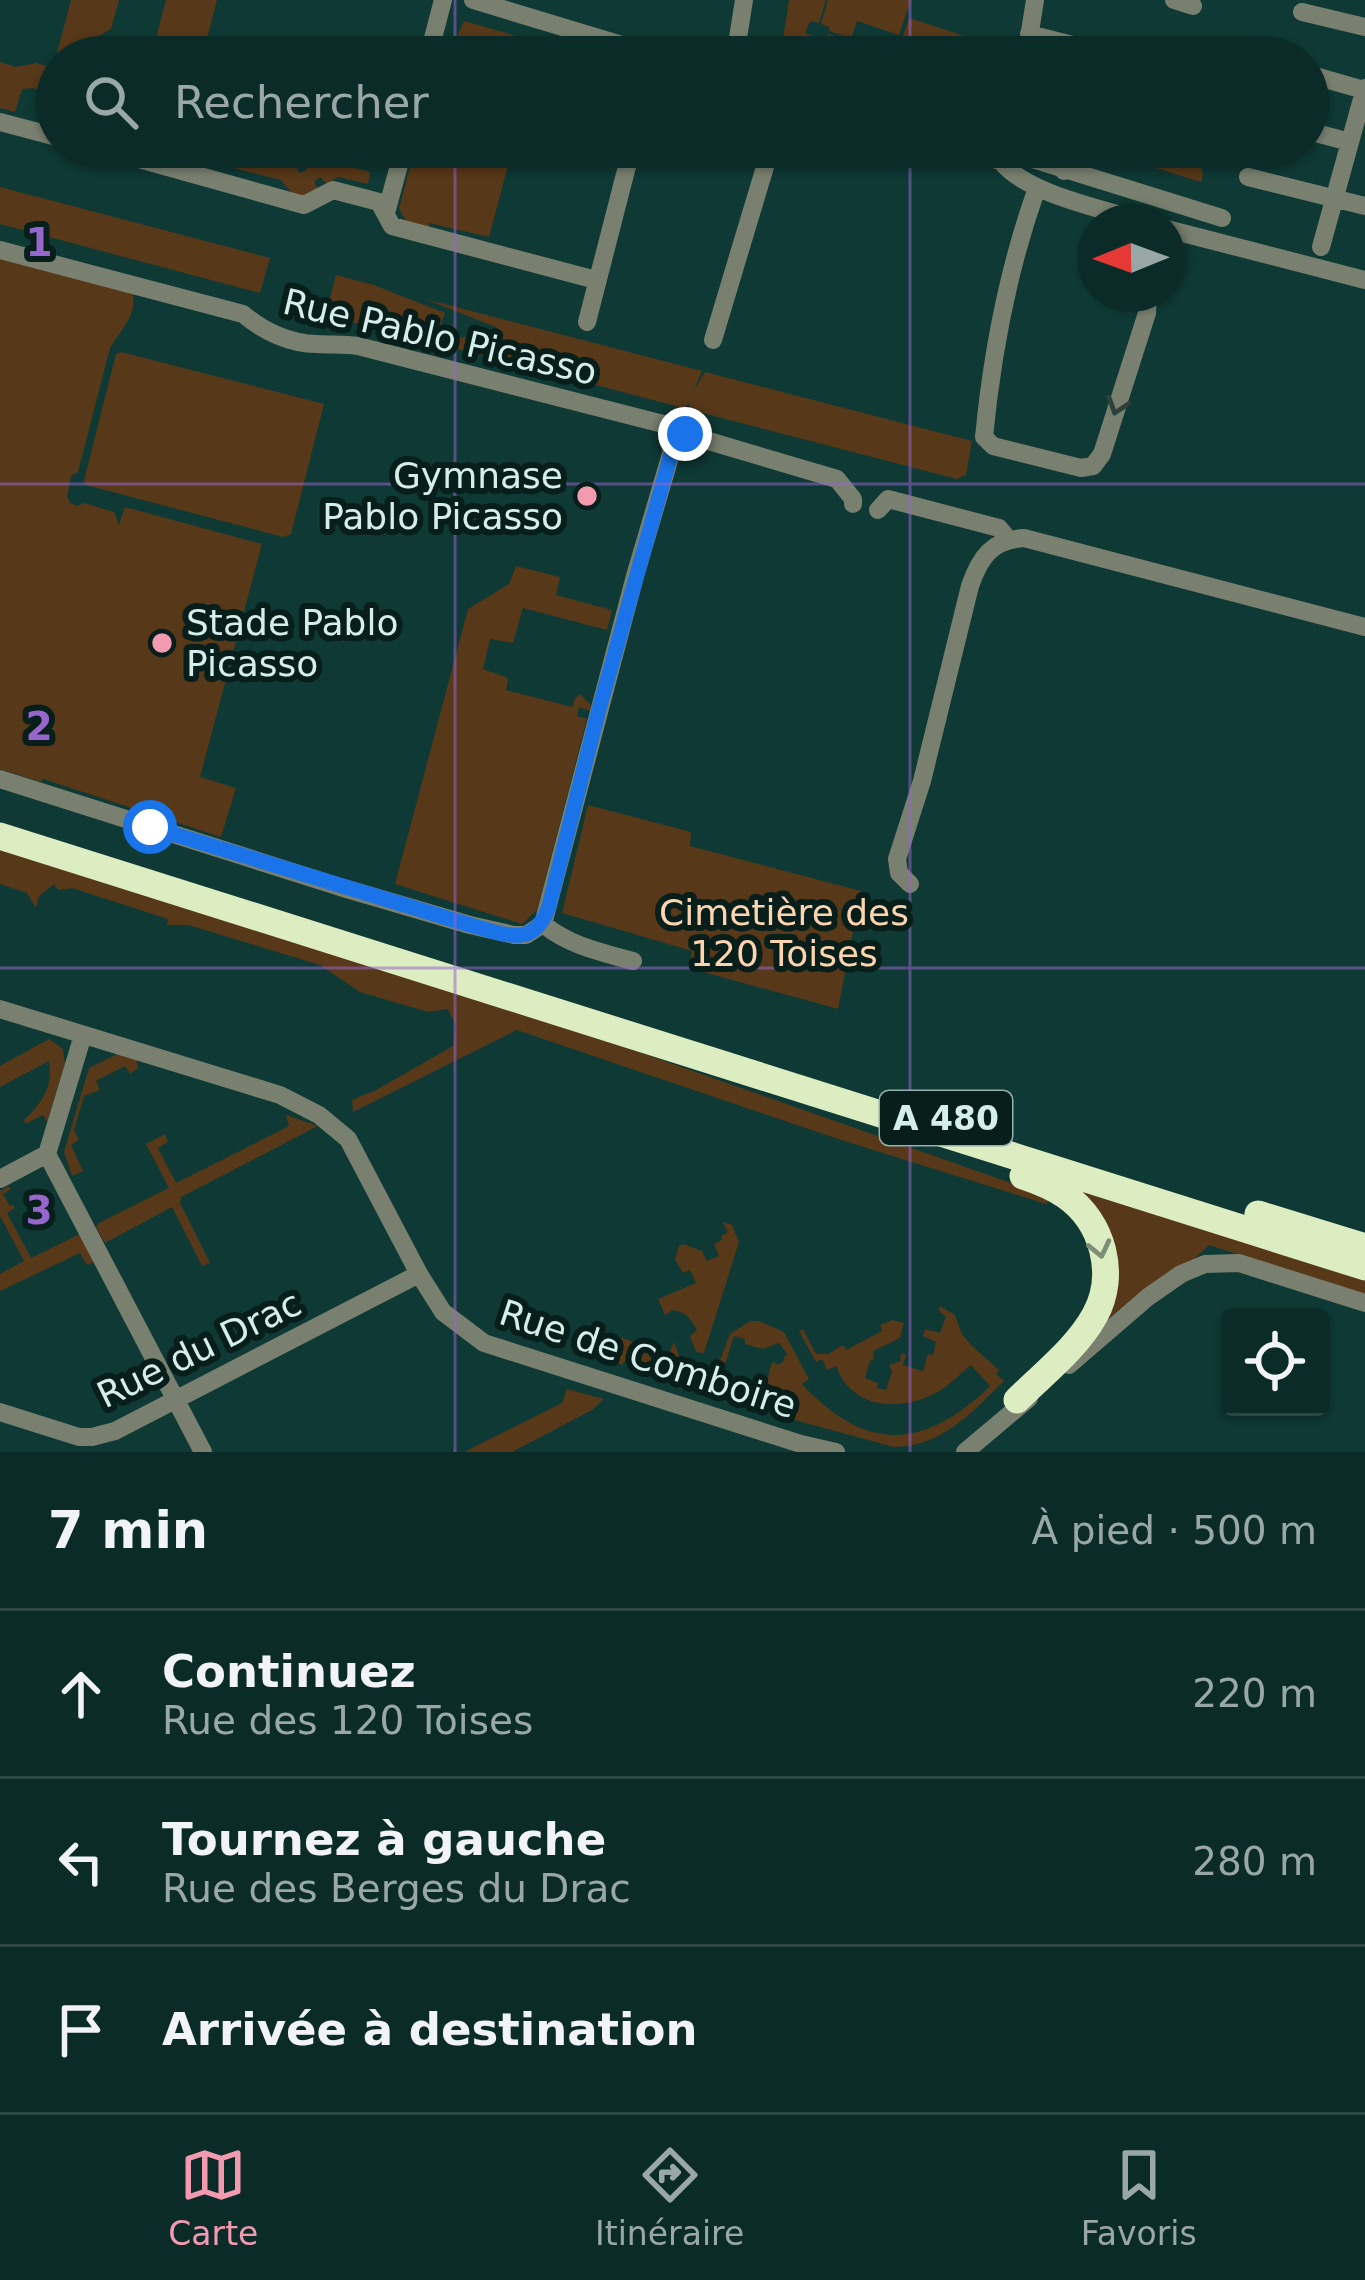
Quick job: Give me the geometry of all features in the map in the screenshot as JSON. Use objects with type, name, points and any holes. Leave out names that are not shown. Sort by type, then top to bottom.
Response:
[{"type":"highway","name":"A 480","points":[[0,819],[1365,1246]]},
{"type":"highway","name":"A 480","points":[[0,836],[1365,1267]]},
{"type":"highway","points":[[865,1109],[932,1144],[1056,1190],[1079,1207],[1095,1229],[1105,1280],[1096,1313],[1017,1400]]},
{"type":"street","points":[[434,36],[443,0]]},
{"type":"street","points":[[472,0],[592,36]]},
{"type":"street","points":[[738,36],[744,0]]},
{"type":"street","points":[[1026,36],[1035,0]]},
{"type":"street","points":[[1302,12],[1365,27]]},
{"type":"street","points":[[1322,247],[1363,100],[1329,84]]},
{"type":"street","points":[[0,122],[36,131]]},
{"type":"street","points":[[1329,136],[1350,142]]},
{"type":"street","points":[[171,168],[304,205],[333,190],[380,202],[392,226],[596,280]]},
{"type":"street","points":[[386,213],[398,168]]},
{"type":"street","points":[[587,322],[626,168]]},
{"type":"street","points":[[713,340],[765,168]]},
{"type":"street","points":[[1008,168],[1037,188],[1088,204]]},
{"type":"street","points":[[1058,168],[1222,218]]},
{"type":"street","points":[[1248,176],[1365,206]]},
{"type":"street","points":[[1037,188],[1021,233],[984,437],[993,446],[1082,468],[1093,466],[1102,454],[1147,312]]},
{"type":"street","points":[[1185,234],[1365,280]]},
{"type":"street","name":"Rue Pablo Picasso","points":[[0,250],[243,314],[263,331],[312,345],[358,346],[640,418],[837,479],[853,504]]},
{"type":"street","points":[[0,779],[340,887],[470,925],[526,934],[543,924],[635,576],[673,447],[685,434]]},
{"type":"street","points":[[878,510],[888,499],[922,506],[999,528],[1008,539]]},
{"type":"street","points":[[910,884],[899,873],[897,859],[922,782],[970,586],[991,547],[1024,538],[1365,627]]},
{"type":"street","points":[[543,924],[577,946],[633,962]]},
{"type":"street","name":"Rue de Comboire","points":[[0,1010],[280,1095],[319,1114],[348,1139],[443,1312],[484,1343],[836,1452]]},
{"type":"street","points":[[83,1035],[47,1154],[203,1452]]},
{"type":"street","points":[[0,1179],[47,1154]]},
{"type":"street","points":[[964,1452],[1148,1297],[1205,1264],[1239,1263],[1365,1303]]},
{"type":"street","name":"Rue du Drac","points":[[0,1412],[51,1430],[92,1437],[115,1431],[419,1274]]},
{"type":"street","points":[[955,1452],[1115,1324]]},
{"type":"street","points":[[801,1444],[821,1452]]},
{"type":"green space","points":[[71,0],[119,0],[111,29],[98,36],[61,36]]},
{"type":"green space","points":[[166,0],[217,0],[208,36],[157,36]]},
{"type":"green space","points":[[789,0],[826,0],[819,23],[810,21],[805,33],[814,36],[783,36]]},
{"type":"green space","points":[[828,0],[911,0],[899,35],[857,21],[852,36],[845,36],[821,24]]},
{"type":"green space","points":[[909,18],[965,36],[903,36]]},
{"type":"green space","points":[[464,21],[517,36],[457,36]]},
{"type":"green space","points":[[0,62],[16,67],[36,63],[36,89],[22,89],[15,112],[0,108]]},
{"type":"green space","points":[[233,168],[370,172],[368,184],[338,177],[327,184],[320,177],[314,182],[319,190],[299,202],[281,180]]},
{"type":"green space","points":[[410,168],[507,168],[489,237],[429,223],[429,230],[406,221],[399,209]]},
{"type":"green space","points":[[1156,168],[1201,168],[1201,182]]},
{"type":"green space","points":[[0,187],[270,258],[260,293],[0,224]]},
{"type":"green space","points":[[0,256],[132,291],[131,314],[110,348],[78,472],[71,476],[70,503],[114,512],[119,525],[125,507],[262,544],[200,777],[236,788],[221,837],[0,769]]},
{"type":"green space","points":[[336,275],[445,313],[435,342],[325,316]]},
{"type":"green space","points":[[425,299],[702,371],[694,390],[705,372],[972,441],[966,475],[957,479],[691,410],[689,404],[683,408],[509,362],[502,352],[496,359],[446,346],[446,335],[494,341],[498,328]]},
{"type":"green space","name":"Stade Pablo Picasso","points":[[116,354],[324,404],[291,534],[283,537],[86,485]]},
{"type":"green space","points":[[516,566],[560,577],[556,595],[612,610],[607,630],[523,608],[513,643],[490,639],[483,669],[508,678],[506,690],[572,707],[580,694],[591,705],[590,711],[579,707],[577,716],[587,719],[537,910],[522,924],[395,884],[468,609],[509,584]]},
{"type":"green space","name":"Cimetière des 120 Toises","points":[[588,805],[691,832],[690,846],[861,891],[838,1009],[689,968],[692,951],[562,913]]},
{"type":"green space","points":[[0,848],[616,1044],[1051,1197],[1046,1204],[517,1030],[353,1112],[352,1100],[453,1046],[456,1026],[448,1009],[428,1012],[360,992],[320,965],[188,925],[167,925],[168,919],[72,888],[58,890],[54,884],[39,896],[36,908],[27,893],[0,884]]},
{"type":"green space","points":[[49,1039],[63,1049],[65,1064],[47,1122],[43,1115],[26,1124],[24,1120],[48,1087],[49,1061],[0,1087],[0,1066]]},
{"type":"green space","points":[[122,1052],[136,1058],[138,1068],[130,1074],[125,1066],[96,1081],[100,1090],[84,1096],[74,1130],[79,1140],[71,1145],[83,1171],[72,1176],[64,1152],[89,1068]]},
{"type":"green space","points":[[286,1115],[318,1126],[181,1197],[210,1263],[202,1266],[172,1207],[105,1243],[96,1227],[99,1223],[169,1188],[146,1144],[165,1134],[168,1142],[158,1148],[176,1183],[289,1126]]},
{"type":"green space","points":[[9,1186],[3,1194],[15,1208],[7,1213],[31,1258],[80,1234],[95,1262],[87,1265],[80,1253],[0,1291],[0,1274],[24,1261],[0,1216],[0,1191]]},
{"type":"green space","points":[[1068,1187],[1365,1279],[1365,1295],[1209,1245],[1102,1324],[1109,1295]]},
{"type":"green space","points":[[723,1222],[732,1225],[739,1242],[704,1353],[696,1352],[690,1336],[697,1330],[693,1323],[678,1311],[665,1315],[658,1299],[696,1283],[690,1270],[683,1273],[675,1259],[679,1246],[702,1251],[707,1261],[719,1256],[714,1244],[728,1232]]},
{"type":"green space","points":[[940,1306],[955,1315],[962,1334],[999,1370],[996,1374],[1004,1381],[955,1426],[927,1441],[894,1447],[714,1393],[723,1385],[743,1392],[747,1383],[760,1387],[767,1383],[771,1364],[785,1360],[788,1355],[779,1343],[763,1349],[734,1336],[716,1380],[730,1334],[750,1321],[759,1321],[784,1332],[809,1379],[802,1384],[825,1406],[872,1432],[918,1432],[941,1423],[990,1386],[971,1365],[927,1397],[896,1404],[867,1400],[844,1381],[836,1366],[827,1370],[822,1359],[816,1362],[799,1331],[803,1329],[816,1354],[828,1354],[882,1331],[880,1325],[893,1320],[904,1323],[900,1338],[873,1351],[865,1378],[886,1390],[889,1367],[901,1361],[903,1353],[903,1365],[923,1371],[936,1342],[923,1336],[925,1329],[940,1333],[946,1316],[939,1312]]},
{"type":"green space","points":[[600,1331],[669,1353],[674,1342],[680,1358],[653,1369],[634,1365],[636,1360],[628,1357],[622,1365],[582,1352],[584,1347],[594,1350]]},
{"type":"green space","points":[[567,1389],[604,1399],[512,1452],[464,1452],[562,1403]]},
{"type":"place","name":"Gymnase Pablo Picasso","points":[[587,496]]},
{"type":"place","name":"Stade Pablo Picasso","points":[[162,643]]},
{"type":"route","points":[[150,827],[470,925],[514,935],[536,930],[549,906],[673,447],[685,434]]}]
